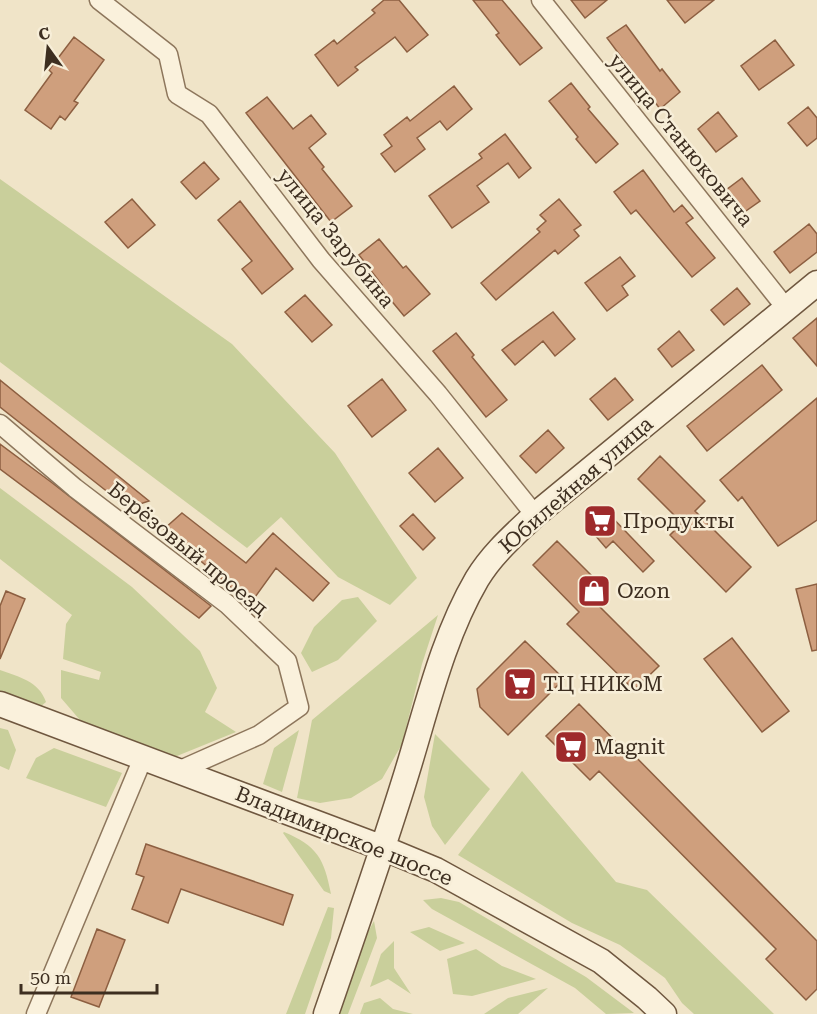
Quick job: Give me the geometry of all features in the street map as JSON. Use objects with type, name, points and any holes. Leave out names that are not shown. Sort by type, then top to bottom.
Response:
[{"type":"main road","name":"Юбилейная улица","points":[[326,1014],[384,848],[446,648],[477,579],[493,556],[536,515],[817,283]]},
{"type":"main road","name":"Владимирское шоссе","points":[[0,704],[384,848],[436,870],[602,961],[664,1014]]},
{"type":"street","name":"улица Зарубина","points":[[99,0],[168,54],[177,94],[209,114],[321,260],[438,394],[536,515]]},
{"type":"street","name":"улица Станюковича","points":[[541,0],[786,308]]},
{"type":"street","name":"Берёзовый проезд","points":[[0,424],[75,488],[227,604],[287,661],[299,706],[259,735],[178,771]]},
{"type":"street","points":[[36,1014],[142,758]]},
{"type":"green space","points":[[0,179],[232,344],[335,453],[417,578],[390,605],[338,577],[281,517],[247,548],[0,362]]},
{"type":"green space","points":[[0,488],[132,587],[200,651],[217,688],[205,712],[236,732],[172,758],[86,727],[61,698],[61,670],[99,680],[101,672],[63,659],[66,624],[72,615],[0,559]]},
{"type":"green space","points":[[358,597],[377,621],[338,660],[312,672],[301,653],[314,627],[342,600]]},
{"type":"green space","points":[[438,615],[422,664],[402,744],[382,779],[351,798],[320,803],[297,798],[312,720]]},
{"type":"green space","points":[[0,670],[33,684],[39,689],[46,702],[40,707],[0,693]]},
{"type":"green space","points":[[0,728],[8,730],[16,750],[9,770],[0,766]]},
{"type":"green space","points":[[299,730],[282,792],[263,784],[274,748]]},
{"type":"green space","points":[[435,734],[490,789],[445,845],[432,826],[424,797]]},
{"type":"green space","points":[[54,748],[122,773],[106,807],[26,778],[36,758]]},
{"type":"green space","points":[[522,771],[616,882],[647,890],[774,1014],[694,1014],[682,1003],[665,978],[620,945],[572,923],[458,855]]},
{"type":"green space","points":[[284,832],[312,848],[322,862],[331,894],[324,891]]},
{"type":"green space","points":[[441,898],[459,902],[586,977],[634,1013],[606,1014],[575,988],[432,909],[423,900]]},
{"type":"green space","points":[[328,907],[334,908],[331,938],[305,1014],[286,1014]]},
{"type":"green space","points":[[374,921],[377,938],[348,1014],[338,1014],[363,941]]},
{"type":"green space","points":[[429,927],[465,943],[440,951],[410,932]]},
{"type":"green space","points":[[394,941],[394,968],[411,994],[388,979],[370,987],[381,954]]},
{"type":"green space","points":[[476,949],[502,966],[536,979],[472,996],[453,994],[447,959]]},
{"type":"green space","points":[[548,988],[518,1014],[484,1014],[508,998]]},
{"type":"green space","points":[[380,998],[393,1009],[413,1014],[360,1014],[364,1003]]},
{"type":"building","points":[[384,0],[399,0],[428,35],[407,52],[395,37],[355,67],[358,70],[338,86],[315,55],[334,40],[337,44],[375,13],[372,10]]},
{"type":"building","points":[[473,0],[502,0],[542,48],[520,65],[496,35],[499,33]]},
{"type":"building","points":[[571,0],[607,0],[585,18]]},
{"type":"building","points":[[667,0],[714,0],[685,23]]},
{"type":"building","points":[[626,25],[660,71],[662,69],[680,92],[660,109],[607,38]]},
{"type":"building","points":[[74,37],[104,60],[74,101],[78,103],[65,120],[60,116],[51,129],[25,110],[52,73],[49,70]]},
{"type":"building","points":[[775,40],[794,65],[759,90],[741,66]]},
{"type":"building","points":[[571,83],[590,107],[588,109],[618,144],[596,163],[549,101]]},
{"type":"building","points":[[454,86],[472,109],[447,130],[440,121],[417,138],[425,149],[395,172],[381,154],[392,146],[384,135],[407,117],[410,121]]},
{"type":"building","points":[[267,97],[293,129],[311,115],[326,134],[309,148],[324,167],[322,169],[352,206],[331,222],[246,113]]},
{"type":"building","points":[[808,107],[817,118],[817,138],[807,146],[788,123]]},
{"type":"building","points":[[718,112],[737,136],[716,152],[698,129]]},
{"type":"building","points":[[505,134],[531,168],[519,178],[508,163],[477,186],[489,202],[452,228],[429,196],[482,158],[479,154]]},
{"type":"building","points":[[204,162],[219,179],[196,199],[181,182]]},
{"type":"building","points":[[643,170],[674,212],[682,205],[693,218],[686,223],[715,258],[692,277],[636,210],[631,214],[614,192]]},
{"type":"building","points":[[742,178],[760,201],[743,213],[726,190]]},
{"type":"building","points":[[132,199],[155,225],[128,248],[105,222]]},
{"type":"building","points":[[559,199],[581,225],[574,230],[579,236],[558,254],[555,250],[496,300],[481,283],[540,232],[537,229],[546,221],[540,215]]},
{"type":"building","points":[[240,201],[293,269],[262,294],[242,269],[252,261],[218,220]]},
{"type":"building","points":[[809,224],[817,234],[817,252],[790,273],[774,252]]},
{"type":"building","points":[[379,239],[403,268],[406,266],[430,294],[404,316],[380,287],[382,285],[359,255]]},
{"type":"building","points":[[620,257],[635,276],[622,286],[628,295],[607,311],[585,283]]},
{"type":"building","points":[[737,288],[750,304],[724,325],[711,310]]},
{"type":"building","points":[[305,295],[332,325],[312,342],[285,312]]},
{"type":"building","points":[[553,312],[575,339],[555,356],[543,341],[515,365],[502,350]]},
{"type":"building","points":[[817,318],[817,366],[793,338]]},
{"type":"building","points":[[679,331],[694,350],[672,367],[658,349]]},
{"type":"building","points":[[456,333],[474,355],[472,357],[507,400],[486,417],[433,351]]},
{"type":"building","points":[[762,365],[782,390],[707,451],[687,426]]},
{"type":"building","points":[[615,378],[633,400],[608,420],[590,399]]},
{"type":"building","points":[[382,379],[406,410],[372,437],[348,406]]},
{"type":"building","points":[[0,380],[149,501],[128,508],[0,407]]},
{"type":"building","points":[[817,398],[817,520],[778,546],[742,497],[738,501],[720,480]]},
{"type":"building","points":[[548,430],[564,448],[536,473],[520,456]]},
{"type":"building","points":[[0,444],[211,606],[199,618],[0,469]]},
{"type":"building","points":[[438,448],[463,478],[435,502],[409,473]]},
{"type":"building","points":[[660,456],[705,501],[695,511],[751,567],[726,592],[670,535],[682,523],[638,479]]},
{"type":"building","points":[[606,511],[654,561],[643,572],[613,541],[606,548],[588,527]]},
{"type":"building","points":[[182,513],[246,563],[273,533],[329,583],[313,601],[276,568],[250,604],[164,529]]},
{"type":"building","points":[[413,514],[435,538],[423,550],[400,526]]},
{"type":"building","points":[[557,541],[604,588],[592,599],[659,666],[634,690],[567,624],[579,612],[533,565]]},
{"type":"building","points":[[817,584],[817,650],[812,651],[796,589]]},
{"type":"building","points":[[6,591],[25,599],[0,659],[0,606]]},
{"type":"building","points":[[732,638],[789,711],[762,732],[704,659]]},
{"type":"building","name":"ТЦ НИКоМ","points":[[525,641],[564,679],[508,735],[480,707],[477,689]]},
{"type":"building","points":[[579,704],[623,749],[626,747],[817,941],[817,989],[806,1000],[766,959],[776,949],[599,771],[590,780],[546,736]]},
{"type":"building","points":[[146,844],[293,895],[283,925],[181,889],[168,923],[132,909],[144,877],[136,874]]},
{"type":"building","points":[[97,929],[125,940],[99,1007],[71,997]]},
{"type":"place","name":"Продукты","points":[[600,521]]},
{"type":"place","name":"Ozon","points":[[594,591]]},
{"type":"place","name":"ТЦ НИКоМ","points":[[520,684]]},
{"type":"place","name":"Magnit","points":[[571,747]]}]
